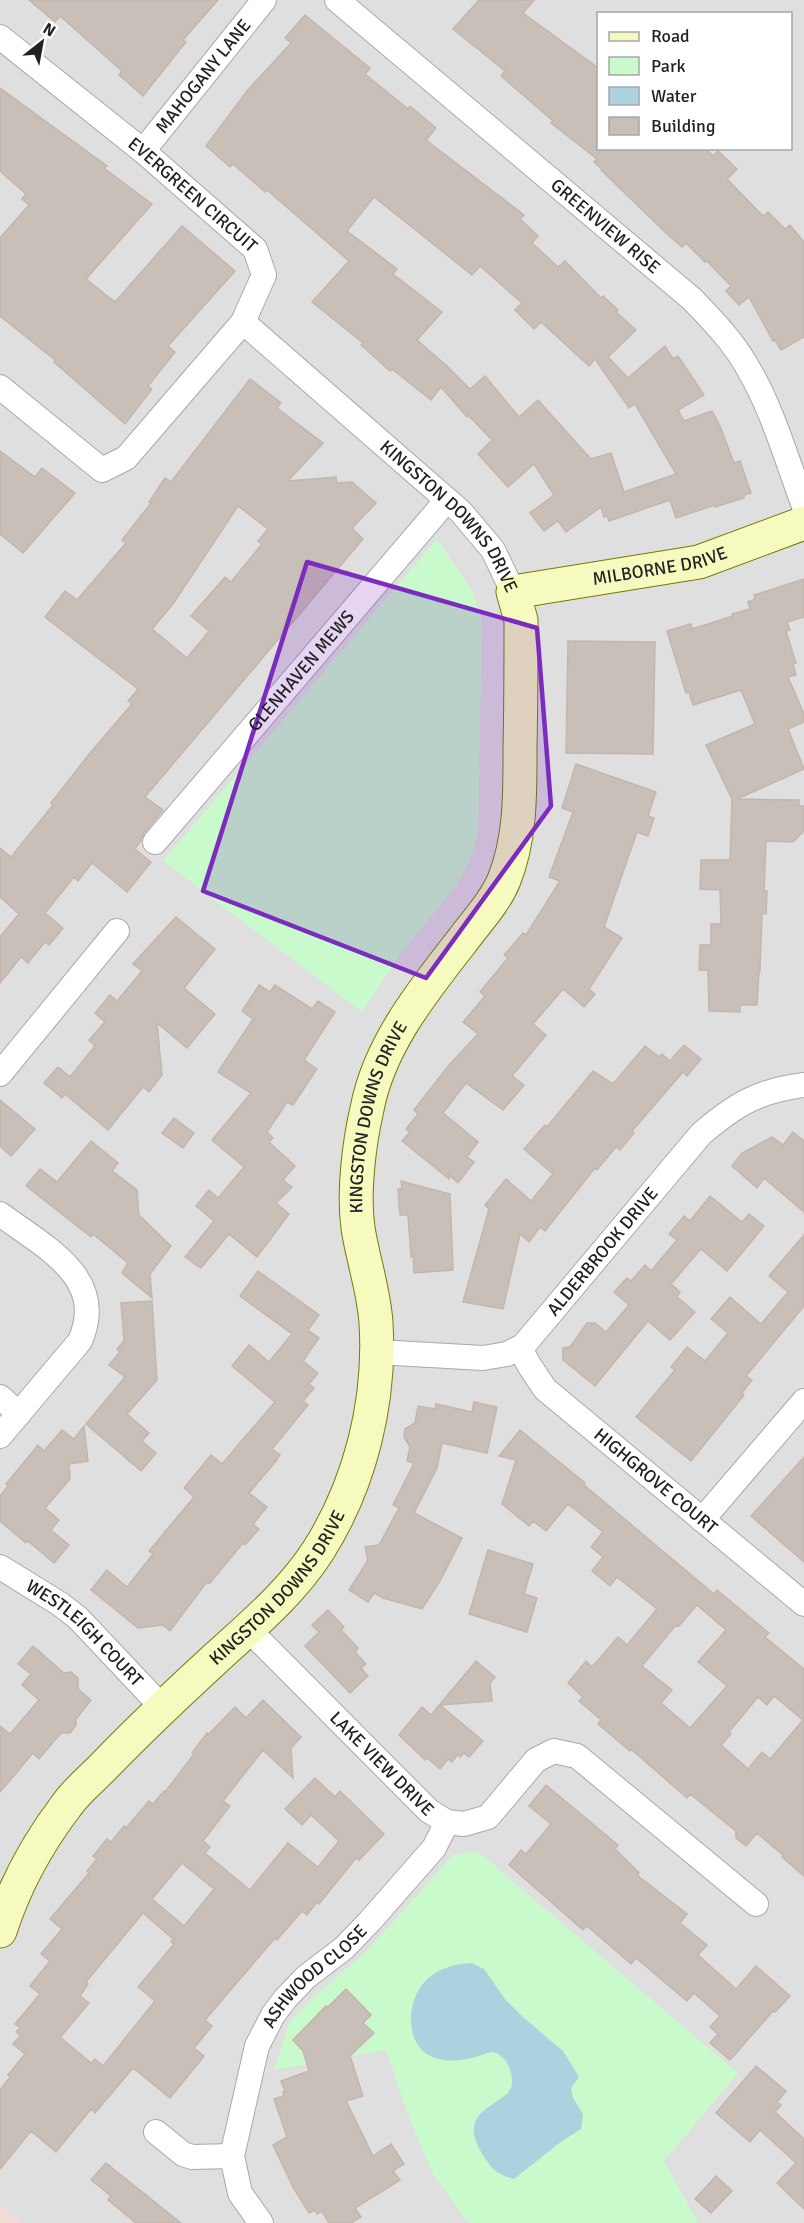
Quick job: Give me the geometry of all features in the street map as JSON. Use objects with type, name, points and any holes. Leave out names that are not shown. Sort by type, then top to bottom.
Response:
[{"type":"street","name":"MAHOGANY LANE","points":[[143,151],[264,0]]},
{"type":"street","name":"GREENVIEW RISE","points":[[337,0],[692,299],[720,328],[744,362],[763,395],[804,506]]},
{"type":"street","name":"EVERGREEN CIRCUIT","points":[[0,38],[143,151],[255,249],[264,275],[243,322],[126,458],[102,470],[0,387]]},
{"type":"street","name":"KINGSTON DOWNS DRIVE","points":[[0,1931],[7,1909],[31,1861],[67,1803],[162,1707],[248,1629],[295,1582],[330,1531],[360,1461],[371,1412],[377,1363],[376,1319],[357,1225],[357,1183],[367,1106],[379,1069],[394,1039],[419,997],[485,911],[503,883],[514,849],[519,812],[522,620],[513,592],[493,550],[461,512],[243,322]]},
{"type":"street","name":"GLENHAVEN MEWS","points":[[155,842],[447,500]]},
{"type":"street","name":"MILBORNE DRIVE","points":[[513,592],[699,562],[804,523]]},
{"type":"street","points":[[0,1074],[117,931]]},
{"type":"street","name":"ALDERBROOK DRIVE","points":[[520,1348],[701,1134],[725,1113],[752,1097],[782,1088],[804,1085]]},
{"type":"street","points":[[0,1214],[61,1260],[78,1277],[88,1309],[86,1326],[80,1341],[0,1436]]},
{"type":"street","points":[[377,1352],[483,1358],[507,1354],[520,1348]]},
{"type":"street","name":"HIGHGROVE COURT","points":[[520,1348],[528,1365],[545,1389],[804,1604]]},
{"type":"street","points":[[0,1398],[19,1414]]},
{"type":"street","points":[[702,1520],[804,1401]]},
{"type":"street","name":"WESTLEIGH COURT","points":[[0,1567],[60,1604],[78,1618],[162,1707]]},
{"type":"street","name":"LAKE VIEW DRIVE","points":[[248,1629],[429,1811],[447,1822],[464,1824],[488,1817],[536,1760],[554,1751],[577,1756],[756,1904]]},
{"type":"street","name":"ASHWOOD CLOSE","points":[[261,2223],[240,2193],[232,2156],[257,2046],[273,2015],[306,1977],[344,1948],[370,1921],[434,1848],[447,1822]]},
{"type":"street","points":[[156,2132],[183,2154],[192,2157],[232,2156]]},
{"type":"highlighted area","points":[[307,562],[537,628],[551,806],[426,978],[203,891]]},
{"type":"shaded area","points":[[0,0],[804,0],[804,2223],[22,2223],[0,2204]]},
{"type":"shaded area","points":[[0,2204],[22,2223],[0,2223]]},
{"type":"green space","points":[[437,539],[473,592],[482,621],[478,831],[467,867],[455,887],[400,955],[362,1012],[163,861]]},
{"type":"green space","points":[[477,1851],[738,2073],[664,2161],[698,2223],[469,2223],[434,2175],[414,2131],[386,2050],[274,2070],[290,2021],[318,1993],[366,1952],[453,1855]]},
{"type":"water","points":[[472,1963],[484,1969],[505,1999],[563,2051],[579,2077],[571,2088],[573,2098],[583,2114],[581,2129],[514,2179],[500,2174],[483,2155],[475,2138],[474,2125],[479,2115],[511,2088],[512,2079],[506,2062],[500,2055],[492,2052],[457,2060],[435,2058],[428,2055],[416,2043],[412,2031],[413,2005],[422,1985],[438,1971]]},
{"type":"building","points":[[29,0],[218,0],[183,40],[186,42],[143,96],[119,75],[122,71],[60,16],[55,22]]},
{"type":"building","points":[[479,0],[534,0],[523,13],[597,67],[597,150],[707,150],[713,156],[718,151],[737,169],[727,179],[763,216],[768,212],[785,229],[790,225],[804,242],[804,337],[781,350],[775,340],[773,341],[749,297],[739,305],[726,291],[731,286],[707,261],[705,262],[686,243],[682,247],[666,233],[601,170],[594,162],[597,159],[551,123],[553,121],[501,76],[505,71],[453,29]]},
{"type":"building","points":[[305,15],[370,68],[365,74],[408,109],[410,106],[436,128],[426,140],[524,215],[520,219],[538,236],[532,243],[558,267],[565,261],[636,330],[608,357],[628,378],[665,346],[673,359],[678,356],[704,395],[678,410],[684,421],[712,411],[734,463],[740,461],[751,493],[744,495],[744,498],[676,518],[670,500],[609,521],[607,516],[604,517],[601,507],[566,532],[558,521],[544,531],[530,513],[554,495],[534,464],[508,487],[478,454],[492,440],[468,415],[467,417],[441,387],[431,400],[392,369],[390,371],[361,345],[363,343],[312,302],[349,261],[267,190],[265,192],[233,164],[230,167],[206,146],[247,91],[291,43],[285,38]],"holes":[[[374,197],[472,275],[480,266],[522,303],[515,310],[534,329],[541,322],[589,366],[595,359],[629,408],[635,404],[676,474],[624,492],[611,453],[591,459],[538,400],[519,417],[485,376],[470,389],[417,340],[442,312],[393,274],[397,269],[347,231]]]},
{"type":"building","points":[[0,88],[107,166],[104,168],[152,204],[86,279],[115,302],[182,226],[235,271],[168,346],[175,352],[148,386],[152,389],[125,424],[54,362],[55,360],[0,316],[0,238],[29,205],[22,199],[26,194],[0,171]]},
{"type":"building","points":[[250,379],[281,403],[277,408],[323,443],[288,481],[336,477],[337,483],[352,482],[376,503],[352,528],[363,539],[145,797],[163,810],[144,833],[135,849],[151,862],[127,892],[92,863],[78,881],[74,877],[45,913],[63,928],[49,945],[45,942],[28,963],[21,957],[0,983],[0,937],[19,914],[0,897],[0,848],[11,857],[53,805],[51,803],[90,753],[132,704],[128,701],[138,689],[45,617],[65,591],[77,600],[126,543],[122,540],[151,503],[149,502],[165,478],[171,482]],"holes":[[[238,506],[268,529],[258,541],[262,544],[231,582],[225,577],[191,616],[209,631],[187,658],[152,629],[173,604]]]},
{"type":"building","points":[[0,451],[35,477],[42,468],[75,493],[23,553],[0,534]]},
{"type":"building","points":[[804,579],[804,617],[787,622],[790,630],[786,631],[796,663],[793,664],[796,675],[788,677],[804,714],[804,722],[788,729],[804,769],[737,799],[799,800],[799,806],[804,806],[804,831],[793,842],[766,841],[764,891],[767,891],[766,914],[762,913],[757,1005],[740,1005],[740,1012],[709,1011],[708,970],[699,970],[700,945],[711,945],[711,924],[721,924],[720,890],[700,889],[701,860],[730,860],[732,799],[706,745],[755,724],[741,690],[693,705],[689,692],[686,693],[667,631],[691,624],[692,629],[733,616],[732,614],[750,609],[748,602],[755,599],[754,595]]},
{"type":"building","points":[[568,641],[655,642],[653,754],[566,753]]},
{"type":"building","points":[[576,764],[656,792],[648,816],[654,818],[648,836],[637,832],[604,927],[622,938],[589,989],[595,994],[584,1007],[563,989],[533,1024],[546,1035],[512,1076],[524,1085],[503,1110],[466,1083],[443,1113],[478,1142],[467,1157],[474,1162],[458,1183],[449,1175],[449,1179],[402,1141],[410,1132],[406,1129],[418,1114],[414,1110],[449,1065],[478,1034],[463,1022],[485,996],[480,992],[508,958],[504,955],[523,933],[526,935],[560,881],[549,877],[573,812],[562,808]]},
{"type":"building","points":[[176,917],[215,949],[184,988],[215,1014],[187,1048],[157,1023],[162,1075],[149,1092],[143,1087],[108,1130],[65,1094],[62,1098],[44,1083],[58,1067],[70,1077],[95,1046],[89,1040],[105,1022],[95,1013],[110,995],[117,1001],[142,971],[133,964]]},
{"type":"building","points":[[259,985],[270,992],[275,985],[312,1009],[318,1001],[335,1012],[304,1060],[317,1069],[293,1105],[287,1102],[267,1132],[273,1138],[269,1142],[295,1166],[283,1180],[292,1187],[276,1203],[289,1214],[257,1257],[229,1234],[201,1268],[185,1257],[214,1221],[196,1206],[209,1190],[218,1198],[244,1167],[212,1140],[251,1093],[218,1072],[253,1019],[242,1011]]},
{"type":"building","points":[[684,1045],[701,1059],[687,1076],[683,1072],[632,1131],[634,1133],[620,1150],[616,1147],[597,1170],[595,1168],[545,1231],[540,1227],[529,1242],[520,1234],[503,1309],[463,1302],[489,1209],[485,1205],[506,1179],[531,1201],[553,1174],[524,1149],[545,1125],[547,1127],[593,1071],[613,1084],[645,1046],[659,1057],[662,1054],[670,1061]]},
{"type":"building","points":[[0,1100],[35,1129],[11,1156],[0,1146]]},
{"type":"building","points":[[174,1118],[194,1133],[183,1148],[162,1133]]},
{"type":"building","points":[[793,1132],[804,1141],[804,1212],[764,1178],[757,1188],[732,1166],[742,1153],[772,1137],[783,1145]]},
{"type":"building","points":[[91,1141],[118,1163],[112,1171],[137,1190],[139,1215],[171,1246],[150,1274],[152,1298],[122,1273],[128,1263],[93,1234],[91,1237],[26,1186],[40,1169],[57,1182]]},
{"type":"building","points":[[401,1181],[450,1194],[453,1270],[414,1273],[408,1215],[400,1215],[398,1189],[402,1189]]},
{"type":"building","points":[[710,1196],[742,1222],[749,1214],[764,1226],[727,1271],[701,1249],[671,1284],[680,1292],[677,1297],[695,1312],[670,1340],[648,1321],[595,1386],[563,1360],[563,1348],[570,1347],[587,1323],[595,1323],[606,1332],[629,1305],[614,1292],[627,1278],[631,1281],[645,1265],[651,1271],[677,1240],[669,1234],[684,1216],[690,1221]]},
{"type":"building","points":[[804,1235],[804,1306],[746,1376],[752,1380],[742,1393],[744,1395],[691,1461],[636,1417],[675,1370],[671,1367],[687,1347],[705,1361],[728,1333],[711,1319],[730,1297],[761,1324],[788,1292],[769,1276]]},
{"type":"building","points":[[258,1271],[319,1315],[308,1330],[319,1338],[303,1361],[318,1373],[309,1384],[314,1388],[303,1401],[308,1405],[272,1449],[280,1455],[277,1460],[249,1493],[267,1507],[253,1524],[259,1529],[245,1545],[243,1543],[210,1583],[206,1583],[170,1631],[163,1625],[138,1628],[91,1590],[107,1570],[127,1587],[153,1554],[149,1551],[194,1497],[184,1488],[211,1455],[222,1464],[275,1402],[232,1366],[249,1345],[269,1362],[292,1334],[240,1296]]},
{"type":"building","points":[[152,1301],[157,1380],[127,1414],[149,1433],[142,1441],[156,1453],[141,1471],[86,1424],[125,1377],[109,1365],[120,1352],[117,1349],[124,1341],[121,1303]]},
{"type":"building","points":[[474,1402],[497,1407],[487,1453],[442,1443],[437,1468],[414,1513],[462,1538],[440,1581],[422,1609],[383,1598],[374,1593],[368,1602],[349,1590],[368,1560],[365,1547],[379,1545],[399,1508],[393,1505],[414,1463],[407,1461],[410,1447],[404,1437],[405,1429],[415,1423],[418,1406],[435,1409],[436,1404],[472,1412]]},
{"type":"building","points":[[84,1426],[88,1461],[69,1464],[70,1479],[45,1508],[59,1520],[51,1530],[69,1545],[54,1563],[0,1521],[0,1496],[8,1486],[6,1484],[38,1445],[44,1451],[62,1430],[74,1439]]},
{"type":"building","points":[[520,1430],[714,1594],[717,1590],[769,1633],[765,1637],[804,1669],[804,1876],[757,1833],[746,1846],[736,1838],[736,1831],[690,1794],[687,1798],[631,1749],[630,1751],[598,1724],[601,1720],[579,1701],[583,1697],[568,1683],[586,1661],[592,1667],[618,1637],[627,1645],[657,1609],[617,1577],[610,1586],[592,1571],[603,1557],[591,1547],[603,1532],[568,1504],[546,1531],[533,1521],[529,1526],[502,1504],[516,1460],[499,1456]],"holes":[[[697,1605],[726,1630],[698,1662],[727,1686],[690,1728],[661,1703],[672,1690],[642,1666],[676,1625],[678,1627]],[[774,1696],[803,1720],[770,1759],[762,1752],[748,1769],[721,1745],[758,1697],[767,1705]]]},
{"type":"building","points":[[804,1457],[804,1562],[751,1516]]},
{"type":"building","points":[[488,1550],[533,1564],[524,1594],[537,1598],[527,1632],[469,1614]]},
{"type":"building","points":[[328,1610],[344,1627],[341,1630],[358,1648],[355,1652],[366,1664],[361,1668],[368,1676],[350,1693],[305,1646],[319,1632],[312,1625]]},
{"type":"building","points":[[33,1646],[64,1673],[71,1672],[78,1678],[78,1689],[91,1700],[76,1719],[76,1725],[70,1733],[61,1733],[39,1759],[33,1753],[0,1792],[0,1726],[10,1734],[39,1700],[22,1685],[31,1674],[18,1664]]},
{"type":"building","points":[[476,1661],[495,1677],[490,1683],[492,1701],[440,1705],[483,1741],[469,1757],[464,1753],[460,1757],[458,1754],[452,1762],[448,1759],[440,1769],[427,1758],[425,1760],[399,1735],[422,1707],[431,1715]]},
{"type":"building","points":[[263,1700],[301,1737],[291,1748],[293,1778],[263,1750],[223,1801],[230,1806],[203,1841],[210,1847],[205,1853],[250,1890],[288,1843],[318,1867],[339,1841],[311,1815],[302,1825],[285,1809],[315,1778],[335,1797],[340,1791],[384,1834],[359,1860],[356,1858],[319,1904],[317,1902],[307,1915],[302,1911],[277,1940],[275,1938],[205,2020],[212,2026],[194,2048],[204,2056],[170,2098],[133,2068],[95,2113],[91,2109],[56,2152],[31,2131],[0,2169],[0,2090],[10,2077],[8,2075],[25,2054],[13,2044],[21,2035],[16,2032],[20,2028],[15,2024],[40,1994],[30,1986],[50,1961],[41,1954],[62,1929],[50,1919],[89,1873],[87,1871],[97,1859],[93,1856],[107,1839],[111,1842],[149,1801],[153,1804],[165,1792],[207,1733],[208,1735],[235,1707],[246,1718]],"holes":[[[182,1863],[214,1889],[184,1926],[152,1899]],[[143,1913],[173,1939],[171,1942],[174,1944],[138,1987],[155,2001],[103,2066],[95,2059],[91,2063],[61,2038],[62,2035],[89,2003],[80,1996],[88,1984],[86,1982]]]},
{"type":"building","points":[[546,1785],[618,1845],[615,1849],[639,1873],[637,1875],[687,1914],[680,1923],[707,1945],[698,1955],[736,1989],[756,1966],[790,1996],[775,2012],[773,2011],[730,2060],[710,2043],[718,2034],[710,2027],[720,2016],[694,1993],[687,2001],[636,1958],[631,1964],[587,1926],[583,1930],[509,1865],[521,1850],[526,1854],[551,1824],[529,1806]]},
{"type":"building","points":[[346,1989],[371,2015],[363,2023],[374,2033],[350,2056],[363,2096],[346,2101],[373,2156],[391,2144],[404,2164],[393,2171],[400,2180],[355,2208],[361,2217],[351,2223],[329,2223],[322,2211],[317,2214],[315,2210],[309,2213],[294,2189],[273,2145],[287,2137],[274,2099],[284,2096],[285,2091],[281,2081],[309,2071],[303,2051],[293,2040]]},
{"type":"building","points":[[756,2066],[786,2091],[777,2102],[781,2105],[775,2112],[804,2139],[804,2209],[777,2183],[796,2163],[760,2130],[750,2142],[716,2113]]},
{"type":"building","points":[[106,2163],[181,2223],[136,2223],[108,2200],[111,2196],[91,2180]]},
{"type":"building","points":[[716,2176],[732,2191],[711,2213],[695,2199]]}]
